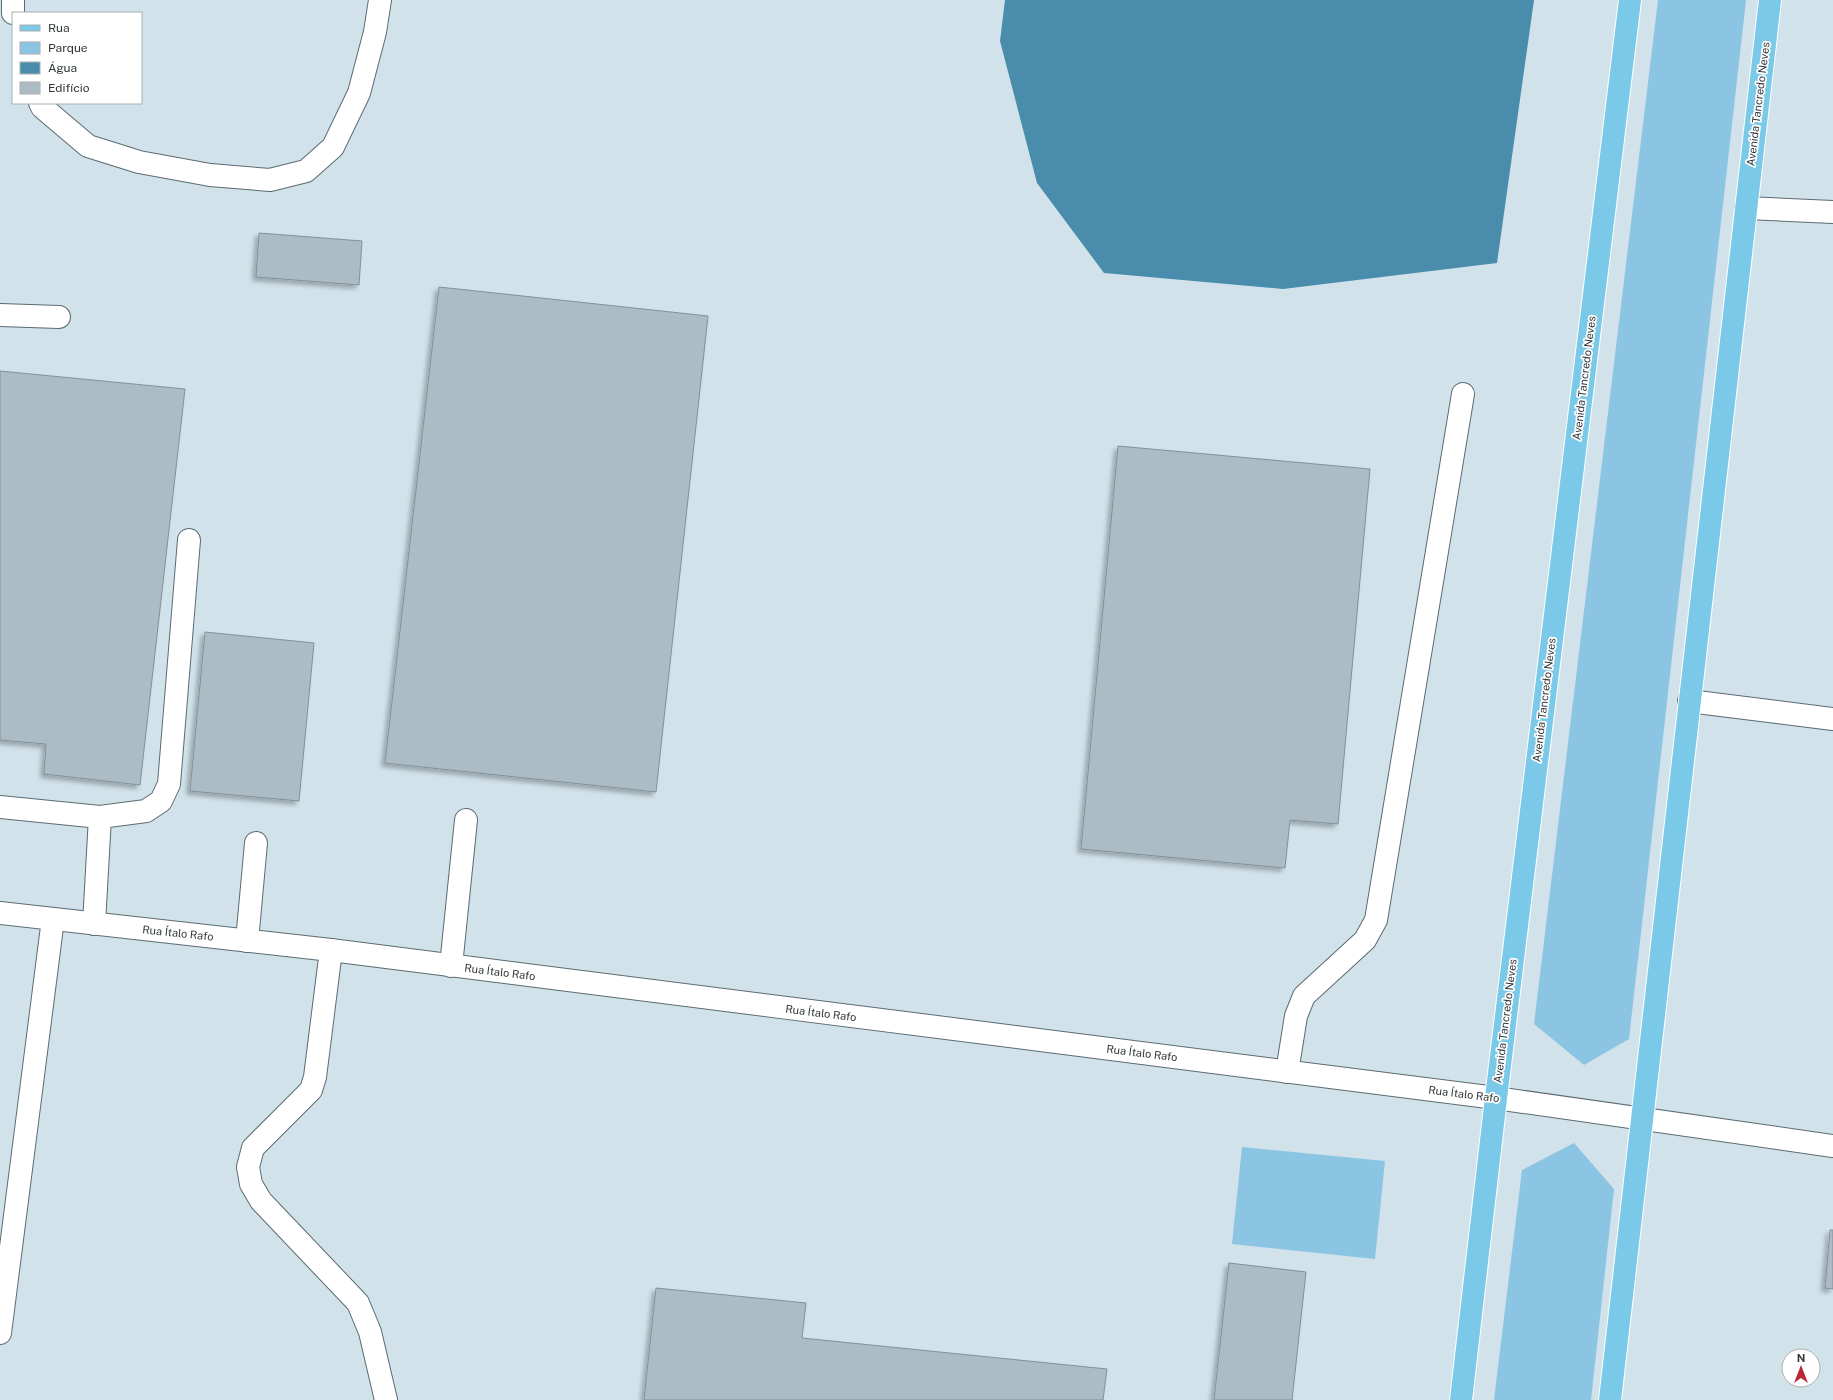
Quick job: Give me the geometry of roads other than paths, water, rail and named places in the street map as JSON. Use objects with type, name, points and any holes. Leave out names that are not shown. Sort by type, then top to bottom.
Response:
[{"type":"main road","name":"Avenida Tancredo Neves","points":[[1461,1400],[1496,1098],[1630,0]]},
{"type":"main road","name":"Avenida Tancredo Neves","points":[[1610,1400],[1770,0]]},
{"type":"lane","points":[[13,0],[13,12]]},
{"type":"lane","points":[[40,104],[42,107],[88,146],[139,162],[210,175],[270,180],[306,171],[333,147],[359,93],[375,32],[380,0]]},
{"type":"lane","points":[[1746,208],[1833,212]]},
{"type":"lane","points":[[0,315],[59,318]]},
{"type":"lane","points":[[1286,1072],[1296,1016],[1304,996],[1365,940],[1376,920],[1462,394]]},
{"type":"lane","points":[[0,807],[100,817],[146,811],[161,801],[169,784],[189,540]]},
{"type":"lane","points":[[1689,701],[1833,718]]},
{"type":"lane","points":[[94,924],[100,817]]},
{"type":"lane","points":[[451,966],[466,820]]},
{"type":"lane","points":[[247,941],[256,843]]},
{"type":"lane","name":"Rua Ítalo Rafo","points":[[0,913],[331,950],[1496,1098],[1642,1117],[1833,1146]]},
{"type":"lane","points":[[0,1333],[53,919]]},
{"type":"lane","points":[[331,950],[315,1078],[311,1090],[253,1148],[248,1167],[251,1184],[261,1201],[358,1303],[370,1332],[386,1400]]},
{"type":"water","points":[[1005,0],[1534,0],[1497,263],[1283,289],[1104,273],[1037,183],[1000,41]]}]
